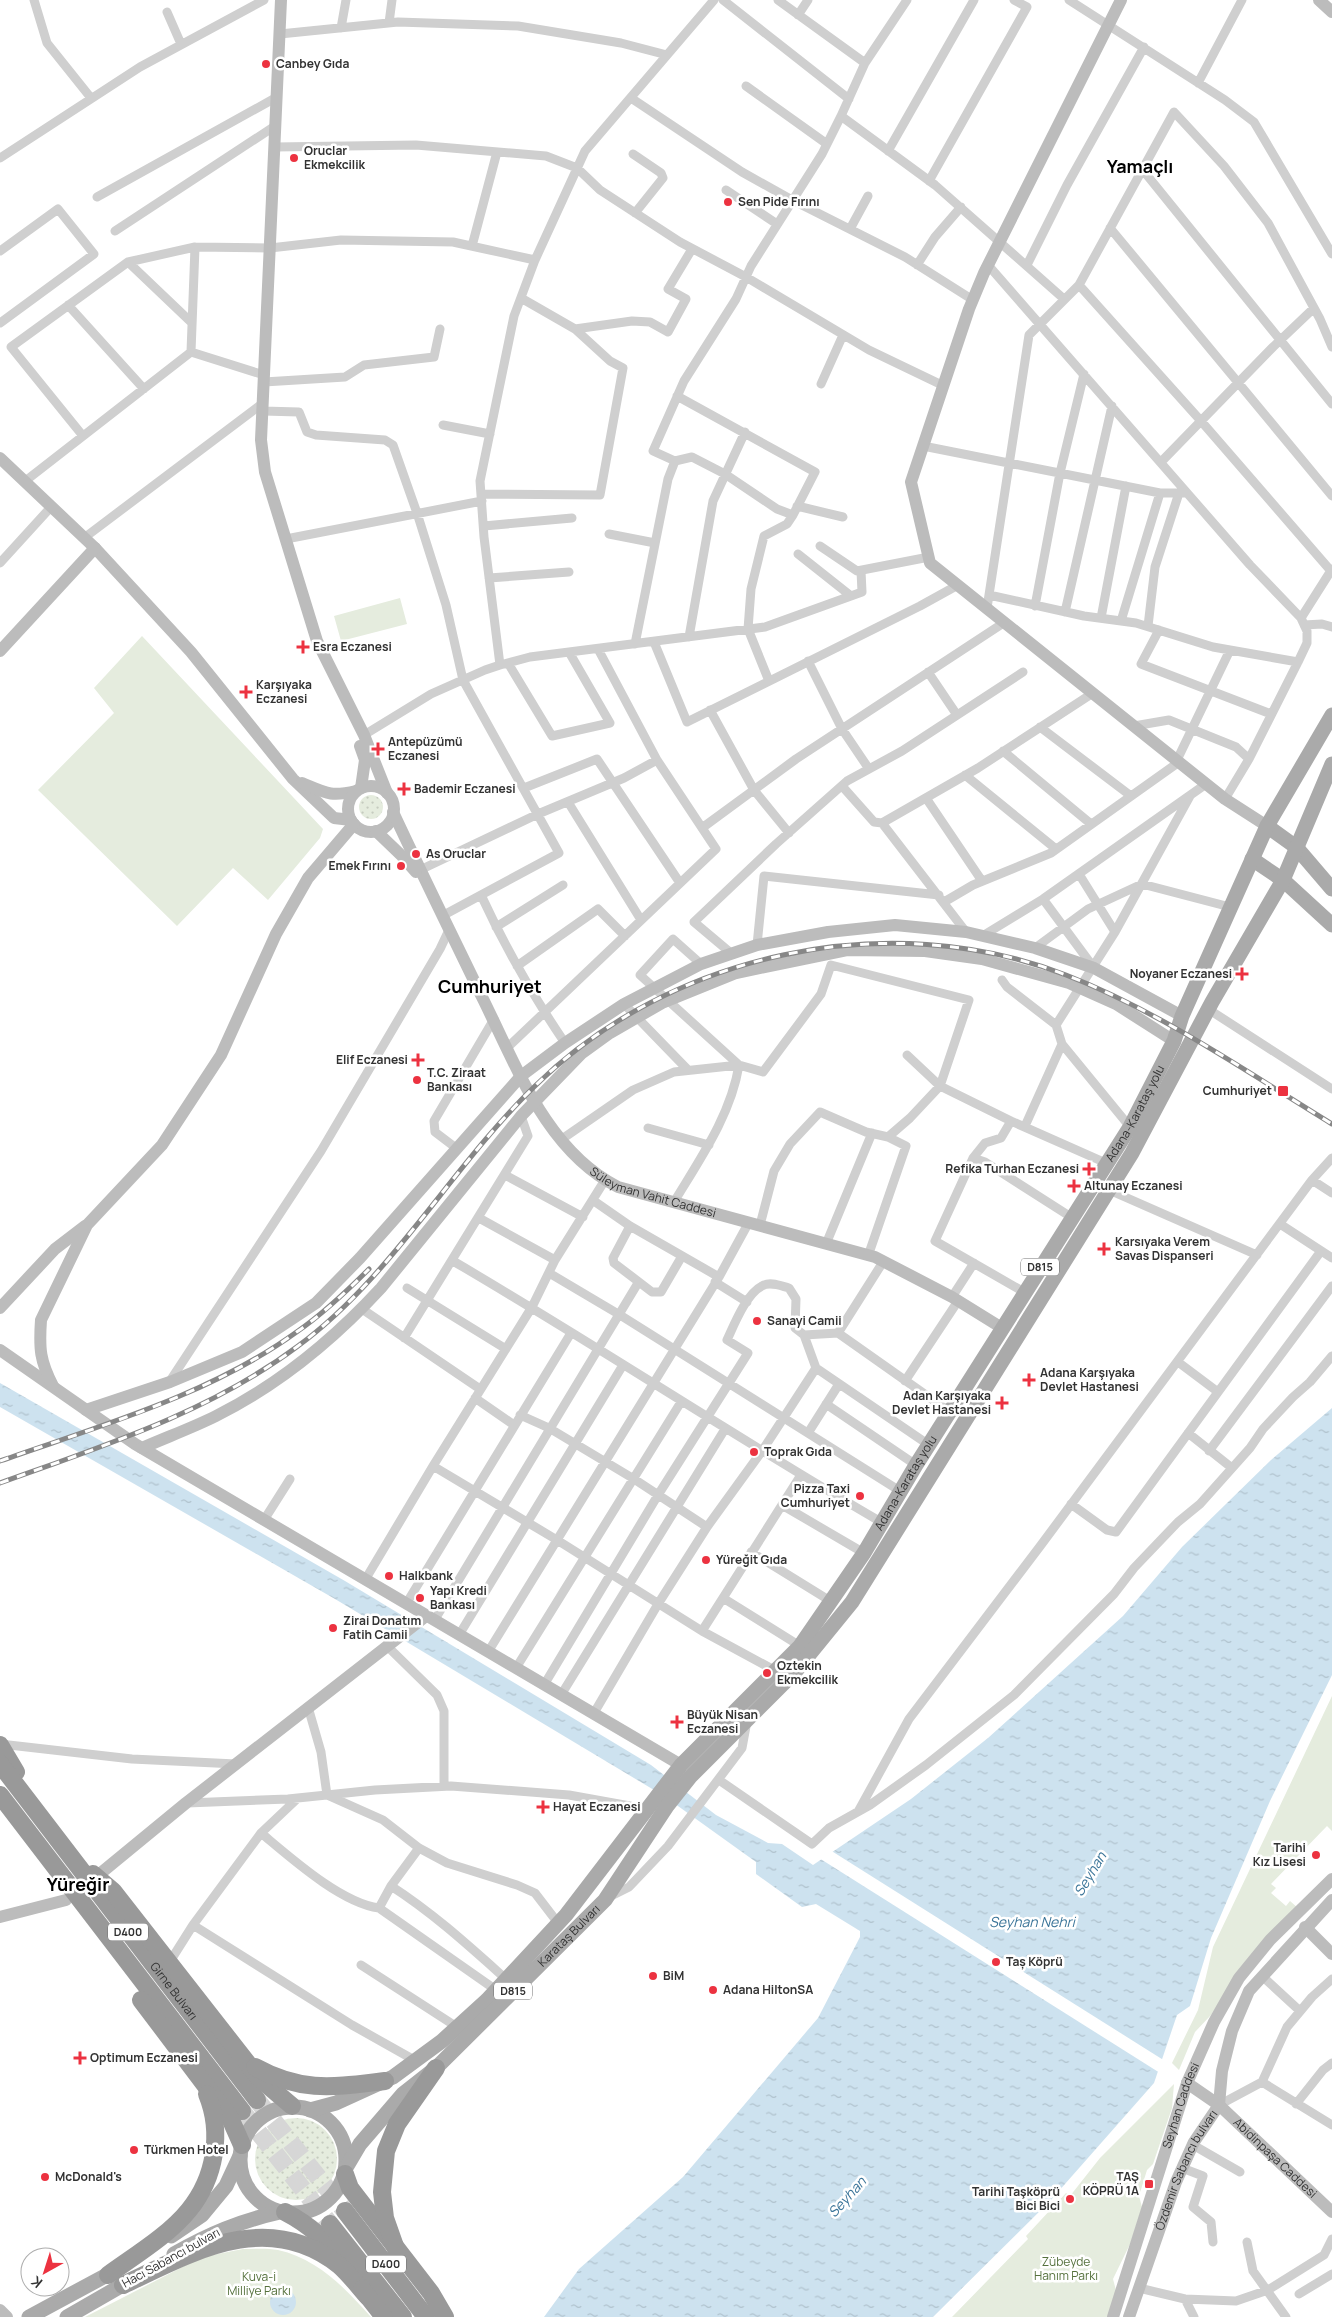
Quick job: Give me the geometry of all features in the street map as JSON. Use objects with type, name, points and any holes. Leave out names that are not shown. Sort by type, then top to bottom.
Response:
[{"type":"highway","points":[[0,1745],[58,1840],[113,1891],[260,2078],[292,2106]]},
{"type":"highway","name":"Girne Bulvarı","points":[[0,1764],[257,2100]]},
{"type":"highway","name":"Girne Bulvarı","points":[[1,1799],[242,2111]]},
{"type":"highway","points":[[26,1830],[66,1900],[230,2118],[241,2150]]},
{"type":"highway","points":[[248,2063],[284,2080],[314,2087],[385,2081]]},
{"type":"highway","points":[[397,2252],[385,2218],[382,2192],[386,2151],[398,2124],[436,2068]]},
{"type":"highway","points":[[108,2275],[177,2222],[189,2210],[202,2190],[212,2166],[216,2145],[209,2097],[202,2080]]},
{"type":"highway","points":[[346,2170],[350,2188],[397,2252],[451,2317]]},
{"type":"highway","name":"D400","points":[[345,2211],[426,2317]]},
{"type":"highway","points":[[282,2212],[301,2220],[320,2234],[384,2317]]},
{"type":"highway","name":"D400","points":[[330,2224],[403,2317]]},
{"type":"highway","points":[[123,2285],[215,2243],[239,2238],[262,2237],[307,2246],[340,2267],[368,2297]]},
{"type":"highway","points":[[431,2294],[445,2317]]},
{"type":"main road","points":[[281,0],[261,440],[265,472],[317,641],[364,735],[391,798],[393,812],[436,904]]},
{"type":"main road","points":[[1121,0],[988,265],[973,300],[923,446],[911,482],[930,563],[958,585],[988,602],[1005,622],[1225,799],[1296,847],[1332,889]]},
{"type":"main road","points":[[1320,0],[1332,12]]},
{"type":"main road","points":[[0,458],[95,548],[191,652],[293,779],[334,818],[352,822]]},
{"type":"main road","points":[[0,651],[95,548]]},
{"type":"main road","points":[[348,705],[365,760],[359,789],[349,801],[348,814],[352,822],[360,829],[376,831],[412,865],[436,904]]},
{"type":"main road","name":"Adana-Karataş yolu","points":[[682,1772],[800,1646],[832,1602],[1071,1217],[1130,1127],[1174,1041],[1182,1016],[1267,826],[1332,714]]},
{"type":"main road","name":"Adana-Karataş yolu","points":[[682,1772],[748,1718],[795,1672],[852,1602],[1132,1153],[1208,1009],[1283,880],[1332,764]]},
{"type":"main road","points":[[293,779],[325,793],[337,795],[375,786],[387,792]]},
{"type":"main road","points":[[376,831],[388,824],[393,812]]},
{"type":"main road","points":[[0,1308],[55,1249],[87,1225],[162,1145],[221,1055],[276,934],[308,878],[352,822]]},
{"type":"main road","points":[[1252,859],[1283,880],[1332,925]]},
{"type":"main road","name":"Süleyman Vahit Caddesi","points":[[436,904],[534,1101],[575,1156],[605,1180],[618,1187],[868,1256],[955,1299],[1002,1328]]},
{"type":"main road","points":[[86,1410],[170,1382],[242,1352],[316,1303],[360,1258],[521,1076],[565,1043],[624,1004],[701,964],[757,945],[828,932],[894,925],[966,932],[1035,948],[1094,968],[1182,1016]]},
{"type":"main road","points":[[142,1448],[216,1416],[270,1385],[325,1343],[362,1309],[421,1241],[521,1116],[581,1054],[610,1033],[667,1001],[736,973],[846,950],[925,951],[982,959],[1080,988],[1116,1004],[1174,1041]]},
{"type":"main road","points":[[54,1389],[42,1365],[41,1320],[87,1225]]},
{"type":"main road","points":[[0,1350],[142,1448],[406,1604],[427,1619],[459,1635],[594,1713],[682,1772]]},
{"type":"main road","points":[[96,1876],[308,1707],[388,1645],[427,1619]]},
{"type":"main road","name":"Karataş Bulvarı","points":[[346,2170],[360,2144],[403,2094],[436,2068],[604,1900],[661,1803],[682,1772]]},
{"type":"main road","name":"Karataş Bulvarı","points":[[310,2110],[336,2103],[385,2081],[416,2061],[457,2027],[501,1985],[558,1924],[646,1812],[661,1803]]},
{"type":"main road","name":"Seyhan Caddesi","points":[[1113,2317],[1187,2083],[1214,2022],[1238,1978],[1270,1940],[1332,1878]]},
{"type":"main road","points":[[0,1917],[66,1900]]},
{"type":"main road","name":"Özdemir Sabancı bulvarı","points":[[1129,2317],[1182,2168],[1193,2145],[1219,2105],[1222,2071],[1232,2031],[1249,1991],[1332,1900]]},
{"type":"main road","points":[[1305,1928],[1332,1954]]},
{"type":"main road","name":"Abidinpaşa Caddesi","points":[[1187,2083],[1219,2105],[1332,2212]]},
{"type":"main road","points":[[292,2106],[310,2110],[328,2119],[342,2137],[346,2154],[346,2170],[338,2190],[325,2203],[305,2212],[282,2212],[262,2203],[249,2189],[242,2176],[241,2150],[248,2131],[260,2118],[279,2108],[292,2106]]},
{"type":"main road","name":"Hacı Sabancı bulvarı","points":[[29,2317],[151,2250],[202,2215],[226,2186],[241,2150]]},
{"type":"main road","name":"Hacı Sabancı bulvarı","points":[[67,2317],[208,2235],[249,2219],[282,2212]]},
{"type":"main road","points":[[0,2310],[7,2317]]},
{"type":"street","points":[[34,0],[47,43],[91,98]]},
{"type":"street","points":[[0,158],[140,67],[264,0]]},
{"type":"street","points":[[341,28],[346,0]]},
{"type":"street","points":[[389,23],[392,0]]},
{"type":"street","points":[[569,652],[610,722],[552,736],[504,664],[489,578],[484,526],[480,480],[514,316],[535,260],[585,151],[714,0]]},
{"type":"street","points":[[723,0],[848,99]]},
{"type":"street","points":[[778,0],[865,63]]},
{"type":"street","points":[[798,15],[808,0]]},
{"type":"street","points":[[844,517],[776,509],[725,474],[692,457],[675,461],[653,451],[684,381],[736,299],[746,277],[777,224],[827,144],[865,63],[907,0]]},
{"type":"street","points":[[888,151],[974,0]]},
{"type":"street","points":[[929,181],[1027,7],[1014,0]]},
{"type":"street","points":[[1069,0],[1110,24],[1254,122],[1332,254]]},
{"type":"street","points":[[1198,83],[1242,0]]},
{"type":"street","points":[[167,12],[181,44]]},
{"type":"street","points":[[280,34],[389,23],[518,26],[622,43],[667,55]]},
{"type":"street","points":[[1026,265],[1067,184],[1144,47]]},
{"type":"street","points":[[746,86],[827,144]]},
{"type":"street","points":[[97,197],[277,97]]},
{"type":"street","points":[[630,98],[742,172],[792,200],[917,264],[973,300]]},
{"type":"street","points":[[1298,662],[1213,647],[1148,626],[1035,606],[988,602],[1029,335],[1079,286],[1174,112],[1224,166],[1268,222],[1314,308],[1332,347]]},
{"type":"street","points":[[841,116],[929,181],[1000,241],[1064,299]]},
{"type":"street","points":[[115,231],[275,126]]},
{"type":"street","points":[[275,147],[416,145],[546,156],[577,168],[600,190],[692,249],[746,277],[869,350],[944,386]]},
{"type":"street","points":[[472,246],[497,152]]},
{"type":"street","points":[[633,154],[661,173],[663,178],[635,213]]},
{"type":"street","points":[[1142,169],[1332,404]]},
{"type":"street","points":[[726,190],[777,224]]},
{"type":"street","points":[[850,229],[868,196]]},
{"type":"street","points":[[917,264],[935,237],[961,208]]},
{"type":"street","points":[[0,251],[58,209],[94,254],[0,323]]},
{"type":"street","points":[[1110,228],[1332,496]]},
{"type":"street","points":[[83,436],[11,347],[128,262],[195,247],[270,248],[341,240],[452,242],[535,260]]},
{"type":"street","points":[[192,352],[195,247]]},
{"type":"street","points":[[575,329],[632,321],[650,322],[668,332],[686,299],[668,289],[692,249]]},
{"type":"street","points":[[128,262],[192,323]]},
{"type":"street","points":[[988,265],[1161,462],[1183,493],[1303,622],[1307,631],[1307,643],[1298,662],[1225,799]]},
{"type":"street","points":[[1079,286],[1201,421],[1331,570],[1303,622]]},
{"type":"street","points":[[286,539],[418,513],[482,498],[600,495],[623,368],[610,361],[575,329],[520,298]]},
{"type":"street","points":[[68,305],[144,389]]},
{"type":"street","points":[[1161,462],[1238,382],[1314,308]]},
{"type":"street","points":[[192,352],[264,379],[345,377],[364,365],[434,357],[440,329]]},
{"type":"street","points":[[821,384],[844,335]]},
{"type":"street","points":[[24,482],[192,352]]},
{"type":"street","points":[[1035,606],[1060,473],[1084,374]]},
{"type":"street","points":[[677,396],[815,472],[787,524],[764,536],[751,589],[748,629],[769,681]]},
{"type":"street","points":[[1065,612],[1112,406]]},
{"type":"street","points":[[84,538],[263,407],[298,412],[307,432],[316,435],[385,440],[393,445],[418,513],[446,605],[463,680],[559,853],[442,916]]},
{"type":"street","points":[[443,425],[490,434]]},
{"type":"street","points":[[689,637],[713,500],[745,432]]},
{"type":"street","points":[[923,446],[1160,493],[1183,493]]},
{"type":"street","points":[[635,644],[668,479],[675,461]]},
{"type":"street","points":[[1101,618],[1126,486]]},
{"type":"street","points":[[1121,621],[1160,493]]},
{"type":"street","points":[[1148,626],[1155,567],[1183,493]]},
{"type":"street","points":[[0,563],[51,507]]},
{"type":"street","points":[[484,526],[572,518]]},
{"type":"street","points":[[610,534],[655,543]]},
{"type":"street","points":[[820,546],[857,572],[929,557]]},
{"type":"street","points":[[798,554],[851,596]]},
{"type":"street","points":[[364,735],[430,694],[504,664],[530,657],[765,626],[862,592],[861,571]]},
{"type":"street","points":[[489,578],[569,572]]},
{"type":"street","points":[[654,642],[687,722],[920,606],[958,585]]},
{"type":"street","points":[[702,828],[842,729],[1005,622]]},
{"type":"street","points":[[1303,622],[1332,627]]},
{"type":"street","points":[[1159,630],[1141,664],[1271,714]]},
{"type":"street","points":[[508,1047],[716,849],[657,760],[598,649]]},
{"type":"street","points":[[757,945],[764,876],[941,899],[1056,849],[1178,761],[1230,650]]},
{"type":"street","points":[[808,661],[842,729],[869,769]]},
{"type":"street","points":[[928,672],[957,715]]},
{"type":"street","points":[[732,954],[694,922],[789,832],[842,786],[902,751],[1022,672]]},
{"type":"street","points":[[842,786],[874,822],[882,823],[1003,752],[1093,693]]},
{"type":"street","points":[[710,710],[754,790],[789,832]]},
{"type":"street","points":[[1134,726],[1169,720],[1236,747],[1248,759]]},
{"type":"street","points":[[1040,727],[1132,796]]},
{"type":"street","points":[[1003,752],[1091,824]]},
{"type":"street","points":[[524,788],[597,759],[680,883]]},
{"type":"street","points":[[420,870],[538,814],[612,783],[657,760]]},
{"type":"street","points":[[965,775],[1056,849]]},
{"type":"street","points":[[984,935],[1043,899],[1206,784]]},
{"type":"street","points":[[1056,1025],[1094,968],[1115,932],[1190,795]]},
{"type":"street","points":[[926,798],[982,881]]},
{"type":"street","points":[[568,802],[641,920]]},
{"type":"street","points":[[882,823],[966,932]]},
{"type":"street","points":[[1079,874],[1115,932]]},
{"type":"street","points":[[1035,948],[1064,929],[1088,909],[1142,884],[1230,907]]},
{"type":"street","points":[[496,927],[563,885]]},
{"type":"street","points":[[481,895],[517,966],[565,1043]]},
{"type":"street","points":[[1043,899],[1094,968]]},
{"type":"street","points":[[517,966],[598,909],[625,936]]},
{"type":"street","points":[[170,1382],[321,1151],[434,960],[449,930]]},
{"type":"street","points":[[701,964],[673,939],[640,975],[739,1064],[763,1072],[821,994],[831,965],[969,1000],[940,1086],[910,1118],[888,1137]]},
{"type":"street","points":[[1002,980],[1008,988],[1056,1025],[1062,1044],[1130,1127]]},
{"type":"street","points":[[624,1004],[688,1070]]},
{"type":"street","points":[[1208,1009],[1332,1089]]},
{"type":"street","points":[[456,1148],[435,1132],[434,1121],[494,1019]]},
{"type":"street","points":[[1025,1126],[1062,1044]]},
{"type":"street","points":[[907,1055],[940,1086],[1011,1121],[1106,1163]]},
{"type":"street","points":[[562,1139],[633,1090],[674,1072],[739,1064]]},
{"type":"street","points":[[674,1202],[709,1145],[735,1089],[739,1064]]},
{"type":"street","points":[[488,1652],[673,1350],[754,1224],[774,1170],[790,1144],[820,1112],[872,1133],[888,1137],[906,1146],[868,1256]]},
{"type":"street","points":[[404,1338],[528,1136],[521,1116]]},
{"type":"street","points":[[1011,1121],[1001,1138],[984,1143],[973,1158],[935,1240],[1024,1292]]},
{"type":"street","points":[[648,1128],[709,1145]]},
{"type":"street","points":[[826,1244],[872,1133]]},
{"type":"street","points":[[973,1158],[985,1162],[1071,1217]]},
{"type":"street","points":[[858,1812],[908,1719],[1178,1362],[1312,1180],[1331,1163]]},
{"type":"street","points":[[505,1175],[583,1217]]},
{"type":"street","points":[[365,1580],[532,1307],[555,1260],[605,1180]]},
{"type":"street","points":[[1312,1180],[1332,1193]]},
{"type":"street","points":[[1110,1190],[1257,1255]]},
{"type":"street","points":[[594,1200],[630,1226],[682,1256],[747,1302]]},
{"type":"street","points":[[479,1218],[555,1260]]},
{"type":"street","points":[[1280,1224],[1332,1258]]},
{"type":"street","points":[[630,1226],[613,1258],[614,1263],[652,1292],[661,1292],[682,1256]]},
{"type":"street","points":[[1071,1504],[1107,1530],[1116,1532],[1321,1251]]},
{"type":"street","points":[[452,1261],[532,1307],[762,1452],[881,1522]]},
{"type":"street","points":[[838,1333],[883,1262]]},
{"type":"street","points":[[905,1381],[955,1299],[974,1263]]},
{"type":"street","points":[[549,1273],[620,1315],[900,1491]]},
{"type":"street","points":[[427,1619],[502,1507],[638,1283]]},
{"type":"street","points":[[544,1685],[658,1494],[748,1353],[728,1340],[737,1317],[747,1302],[762,1286],[772,1284],[789,1288],[796,1299],[796,1328],[804,1335],[816,1368],[929,1445]]},
{"type":"street","points":[[1210,1451],[1332,1286]]},
{"type":"street","points":[[407,1288],[506,1349]]},
{"type":"street","points":[[362,1309],[478,1394],[514,1425]]},
{"type":"street","points":[[406,1604],[520,1415],[572,1333]]},
{"type":"street","points":[[804,1335],[838,1333],[950,1412]]},
{"type":"street","points":[[719,1780],[812,1844],[829,1828],[858,1812],[968,1734],[1014,1695],[1114,1594],[1134,1568],[1178,1522],[1200,1504],[1250,1448],[1263,1429],[1310,1382],[1332,1356]]},
{"type":"street","points":[[1178,1362],[1218,1392]]},
{"type":"street","points":[[459,1635],[623,1365]]},
{"type":"street","points":[[594,1713],[658,1604],[708,1527],[762,1452],[816,1368]]},
{"type":"street","points":[[808,1433],[839,1384]]},
{"type":"street","points":[[516,1668],[682,1402]]},
{"type":"street","points":[[826,1404],[916,1465]]},
{"type":"street","points":[[520,1415],[549,1428],[634,1479],[708,1527]]},
{"type":"street","points":[[561,1695],[725,1429]]},
{"type":"street","points":[[1188,1433],[1232,1468]]},
{"type":"street","points":[[433,1466],[557,1540],[702,1631],[776,1671]]},
{"type":"street","points":[[702,1631],[801,1475]]},
{"type":"street","points":[[264,1520],[290,1479]]},
{"type":"street","points":[[782,1504],[864,1553]]},
{"type":"street","points":[[752,1552],[832,1602]]},
{"type":"street","points":[[723,1598],[800,1646]]},
{"type":"street","points":[[388,1645],[437,1695],[444,1711],[444,1786]]},
{"type":"street","points":[[308,1707],[321,1752],[327,1795]]},
{"type":"street","points":[[604,1900],[629,1887],[652,1865],[690,1818],[742,1748],[748,1718]]},
{"type":"street","points":[[0,1745],[132,1759],[236,1764]]},
{"type":"street","points":[[186,1803],[298,1798],[444,1786],[569,1795],[630,1806],[646,1812]]},
{"type":"street","points":[[327,1795],[384,1820],[419,1848],[447,1863],[517,1885],[534,1894],[558,1924]]},
{"type":"street","points":[[170,1963],[193,1925],[261,1833],[298,1798]]},
{"type":"street","points":[[261,1833],[318,1879],[367,1907],[379,1908],[501,1985]]},
{"type":"street","points":[[379,1908],[391,1886],[419,1848]]},
{"type":"street","points":[[391,1886],[419,1904],[440,1921],[501,1985]]},
{"type":"street","points":[[193,1925],[352,2025],[416,2061]]},
{"type":"street","points":[[361,1965],[457,2027]]},
{"type":"street","points":[[1262,1976],[1300,2011]]},
{"type":"street","points":[[1219,2105],[1262,2082],[1287,2027],[1332,1979]]},
{"type":"street","points":[[1296,2104],[1322,2070],[1332,2063]]},
{"type":"street","points":[[1262,2082],[1332,2125]]},
{"type":"street","points":[[1193,2145],[1240,2172]]},
{"type":"street","points":[[1182,2168],[1203,2176],[1194,2207],[1211,2222],[1213,2242]]},
{"type":"street","points":[[1139,2288],[1184,2299],[1236,2301],[1268,2290],[1324,2254],[1332,2239]]},
{"type":"street","points":[[1247,2242],[1253,2271],[1286,2317]]},
{"type":"street","points":[[1298,2294],[1332,2274]]},
{"type":"street","points":[[1184,2299],[1194,2317]]},
{"type":"green space","points":[[400,598],[407,624],[341,641],[334,616]]},
{"type":"green space","points":[[142,636],[323,829],[320,838],[268,900],[233,868],[177,926],[38,790],[114,713],[94,688]]},
{"type":"green space","points":[[371,795],[380,798],[383,807],[380,816],[371,819],[362,816],[359,807],[362,798]]},
{"type":"green space","points":[[1332,1696],[1332,1831],[1327,1826],[1271,1884],[1276,1888],[1271,1893],[1286,1906],[1290,1901],[1298,1908],[1244,1966],[1211,2015],[1195,2032],[1179,2070],[1172,2063],[1198,2010],[1213,1947]]},
{"type":"green space","name":"Zübeyde Hanım Parkı","points":[[1174,2084],[1172,2108],[1153,2164],[1147,2170],[1139,2196],[1142,2207],[1131,2242],[1113,2279],[1117,2294],[1109,2317],[952,2317],[1028,2239],[1026,2236],[1066,2193],[1070,2196],[1100,2158]]},
{"type":"green space","points":[[296,2118],[312,2121],[325,2130],[334,2143],[337,2159],[334,2175],[325,2188],[312,2197],[296,2200],[280,2197],[267,2188],[258,2175],[255,2159],[258,2143],[267,2130],[280,2121]]},
{"type":"green space","name":"Kuva-i Milliye Parkı","points":[[243,2249],[278,2250],[306,2260],[341,2285],[371,2317],[85,2317],[202,2257]]},
{"type":"water","name":"Seyhan Nehri","points":[[0,1383],[345,1581],[651,1765],[716,1815],[768,1843],[782,1844],[813,1865],[911,1799],[988,1738],[1123,1616],[1182,1547],[1271,1460],[1332,1408],[1332,1675],[1270,1801],[1211,1938],[1190,2006],[1177,2015],[1154,2083],[1050,2201],[933,2317],[544,2317],[579,2269],[683,2177],[818,2018],[860,1937],[860,1931],[816,1904],[802,1907],[756,1874],[756,1862],[664,1796],[335,1599],[0,1407]]},
{"type":"water","points":[[283,2289],[292,2293],[296,2302],[292,2311],[283,2315],[274,2311],[270,2302],[274,2293]]},
{"type":"pier","name":"Taș Köprü","points":[[830,1850],[1165,2061],[1160,2073],[819,1858]]},
{"type":"tunnel","points":[[257,2100],[345,2211]]},
{"type":"tunnel","points":[[242,2111],[330,2224]]},
{"type":"railway","points":[[0,1483],[155,1425],[229,1390],[264,1369],[298,1346],[331,1319],[363,1288],[505,1117],[535,1086],[589,1040],[650,1003],[715,974],[784,955],[855,945],[927,945],[998,955],[1066,975],[1135,1006],[1169,1024],[1332,1124]]},
{"type":"railway","points":[[0,1461],[116,1421],[192,1391],[229,1373],[308,1324],[335,1302],[369,1269]]},
{"type":"place","name":"Canbey Gıda","points":[[266,64]]},
{"type":"place","name":"Oruclar Ekmekcilik","points":[[294,158]]},
{"type":"place","name":"Sen Pide Fırını","points":[[728,202]]},
{"type":"place","name":"Esra Eczanesi","points":[[303,647]]},
{"type":"place","name":"Karşıyaka Eczanesi","points":[[246,692]]},
{"type":"place","name":"Antepüzümü Eczanesi","points":[[378,749]]},
{"type":"place","name":"Bademir Eczanesi","points":[[404,789]]},
{"type":"place","name":"As Oruclar","points":[[416,854]]},
{"type":"place","name":"Emek Fırını","points":[[401,866]]},
{"type":"place","name":"Noyaner Eczanesi","points":[[1242,974]]},
{"type":"place","name":"Elif Eczanesi","points":[[418,1060]]},
{"type":"place","name":"T.C. Ziraat Bankası","points":[[417,1080]]},
{"type":"place","name":"Cumhuriyet","points":[[1283,1091]]},
{"type":"place","name":"Refika Turhan Eczanesi","points":[[1089,1169]]},
{"type":"place","name":"Altunay Eczanesi","points":[[1074,1186]]},
{"type":"place","name":"Karsıyaka Verem Savas Dispanseri","points":[[1104,1249]]},
{"type":"place","name":"Sanayi Camii","points":[[757,1321]]},
{"type":"place","name":"Adana Karşıyaka Devlet Hastanesi","points":[[1029,1380]]},
{"type":"place","name":"Adan Karşıyaka Devlet Hastanesi","points":[[1002,1403]]},
{"type":"place","name":"Toprak Gıda","points":[[754,1452]]},
{"type":"place","name":"Pizza Taxi Cumhuriyet","points":[[860,1496]]},
{"type":"place","name":"Yüreğit Gıda","points":[[706,1560]]},
{"type":"place","name":"Halkbank","points":[[389,1576]]},
{"type":"place","name":"Yapı Kredi Bankası","points":[[420,1598]]},
{"type":"place","name":"Zirai Donatım Fatih Camii","points":[[333,1628]]},
{"type":"place","name":"Oztekin Ekmekcilik","points":[[767,1673]]},
{"type":"place","name":"Büyük Nisan Eczanesi","points":[[677,1722]]},
{"type":"place","name":"Hayat Eczanesi","points":[[543,1807]]},
{"type":"place","name":"Tarihi Kız Lisesi","points":[[1316,1855]]},
{"type":"place","name":"Taș Köprü","points":[[996,1962]]},
{"type":"place","name":"BiM","points":[[653,1976]]},
{"type":"place","name":"Adana HiltonSA","points":[[713,1990]]},
{"type":"place","name":"Optimum Eczanesi","points":[[80,2058]]},
{"type":"place","name":"Türkmen Hotel","points":[[134,2150]]},
{"type":"place","name":"McDonald's","points":[[45,2177]]},
{"type":"place","name":"TAŞ KÖPRÜ 1A","points":[[1149,2184]]},
{"type":"place","name":"Tarihi Taşköprü Bici Bici","points":[[1070,2199]]},
{"type":"district","name":"Yamaçlı","points":[[1140,167]]},
{"type":"district","name":"Cumhuriyet","points":[[490,987]]},
{"type":"district","name":"Yüreğir","points":[[78,1885]]},
{"type":"water label","name":"Seyhan","points":[[1090,1874]]},
{"type":"water label","name":"Seyhan","points":[[847,2197]]}]
